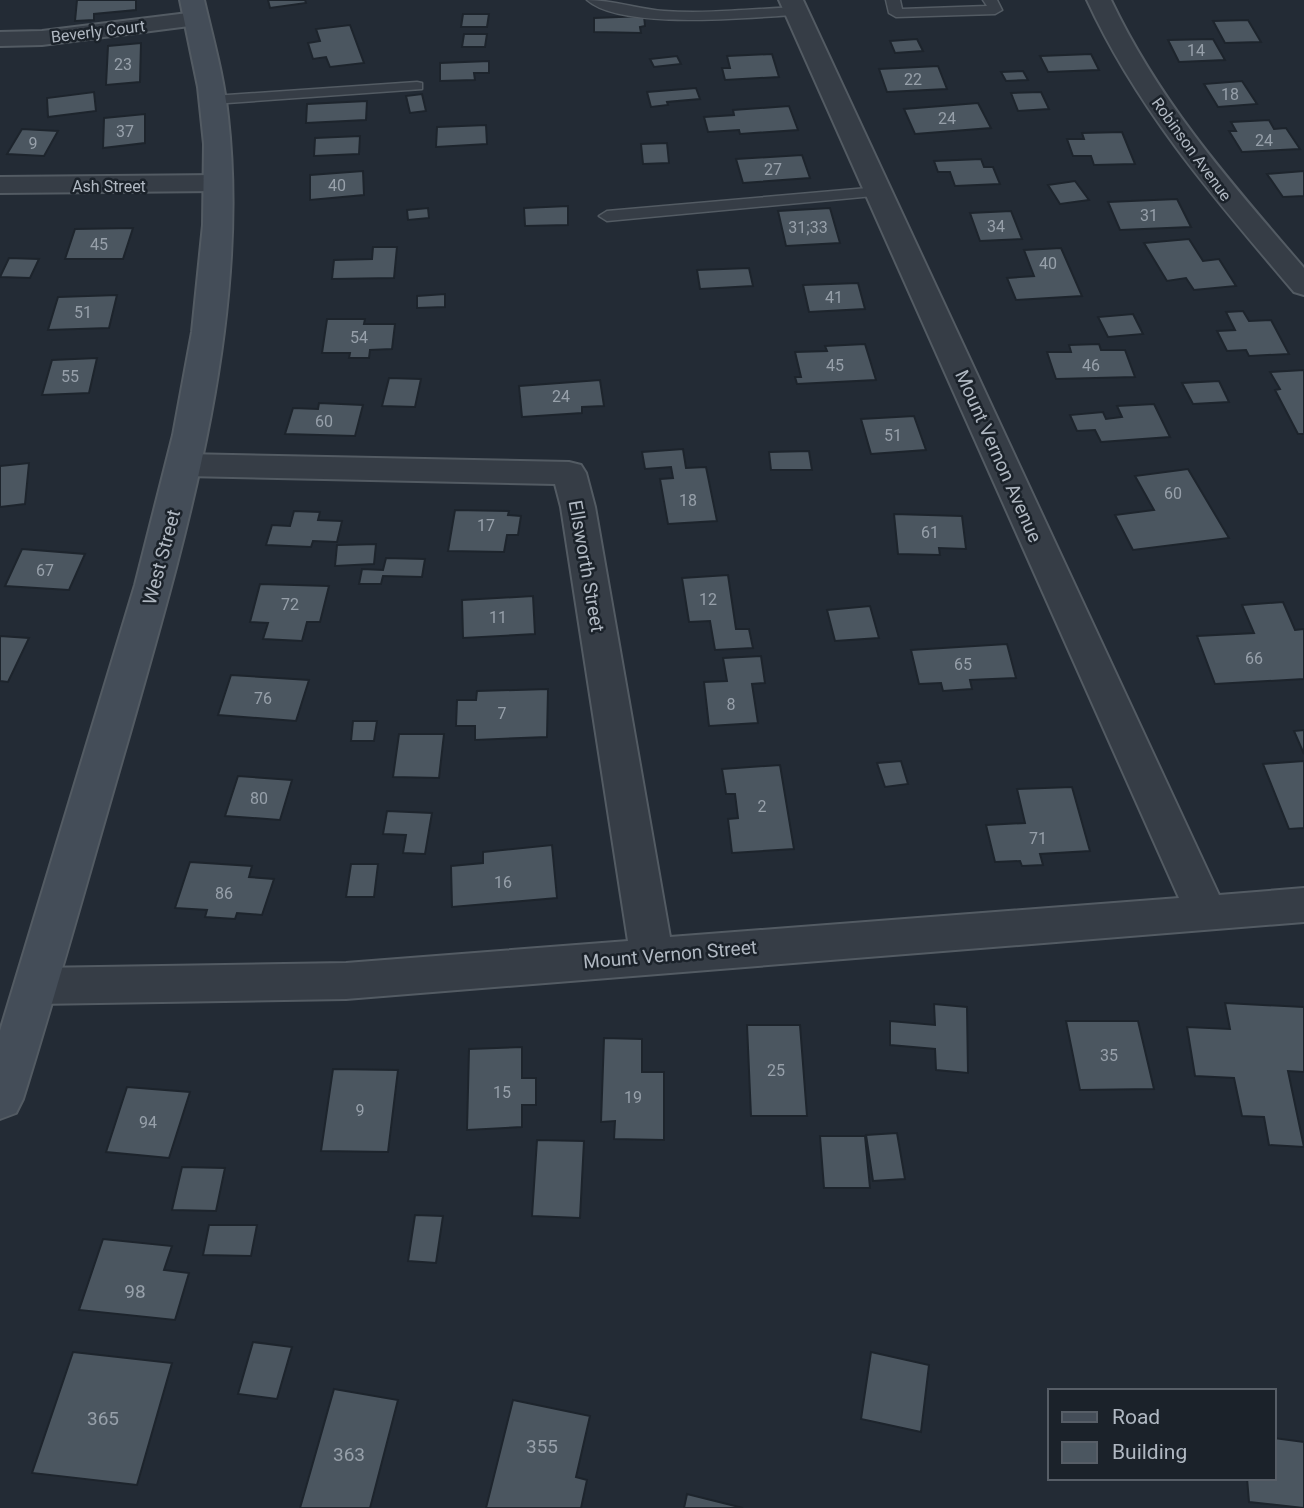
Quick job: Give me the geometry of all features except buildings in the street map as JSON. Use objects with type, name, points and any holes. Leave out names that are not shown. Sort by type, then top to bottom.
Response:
[{"type":"street","name":"Robinson Avenue","points":[[1099,0],[1128,58],[1189,149],[1304,286]]},
{"type":"street","name":"Mount Vernon Avenue","points":[[793,5],[1207,913]]},
{"type":"street","name":"Beverly Court","points":[[0,39],[43,38],[194,10]]},
{"type":"street","name":"West Street","points":[[0,1099],[36,986],[158,570],[185,465],[210,306],[218,183],[213,100],[194,10]]},
{"type":"street","name":"Ash Street","points":[[0,185],[218,183]]},
{"type":"street","name":"Ellsworth Street","points":[[185,465],[569,472],[578,507],[652,956]]},
{"type":"street","name":"Mount Vernon Street","points":[[36,986],[304,983],[1304,905]]},
{"type":"lane","points":[[594,0],[649,13],[688,15],[793,5]]},
{"type":"lane","points":[[893,0],[896,13],[995,10],[990,0]]},
{"type":"lane","points":[[213,100],[417,86]]},
{"type":"lane","points":[[607,216],[879,192]]}]
